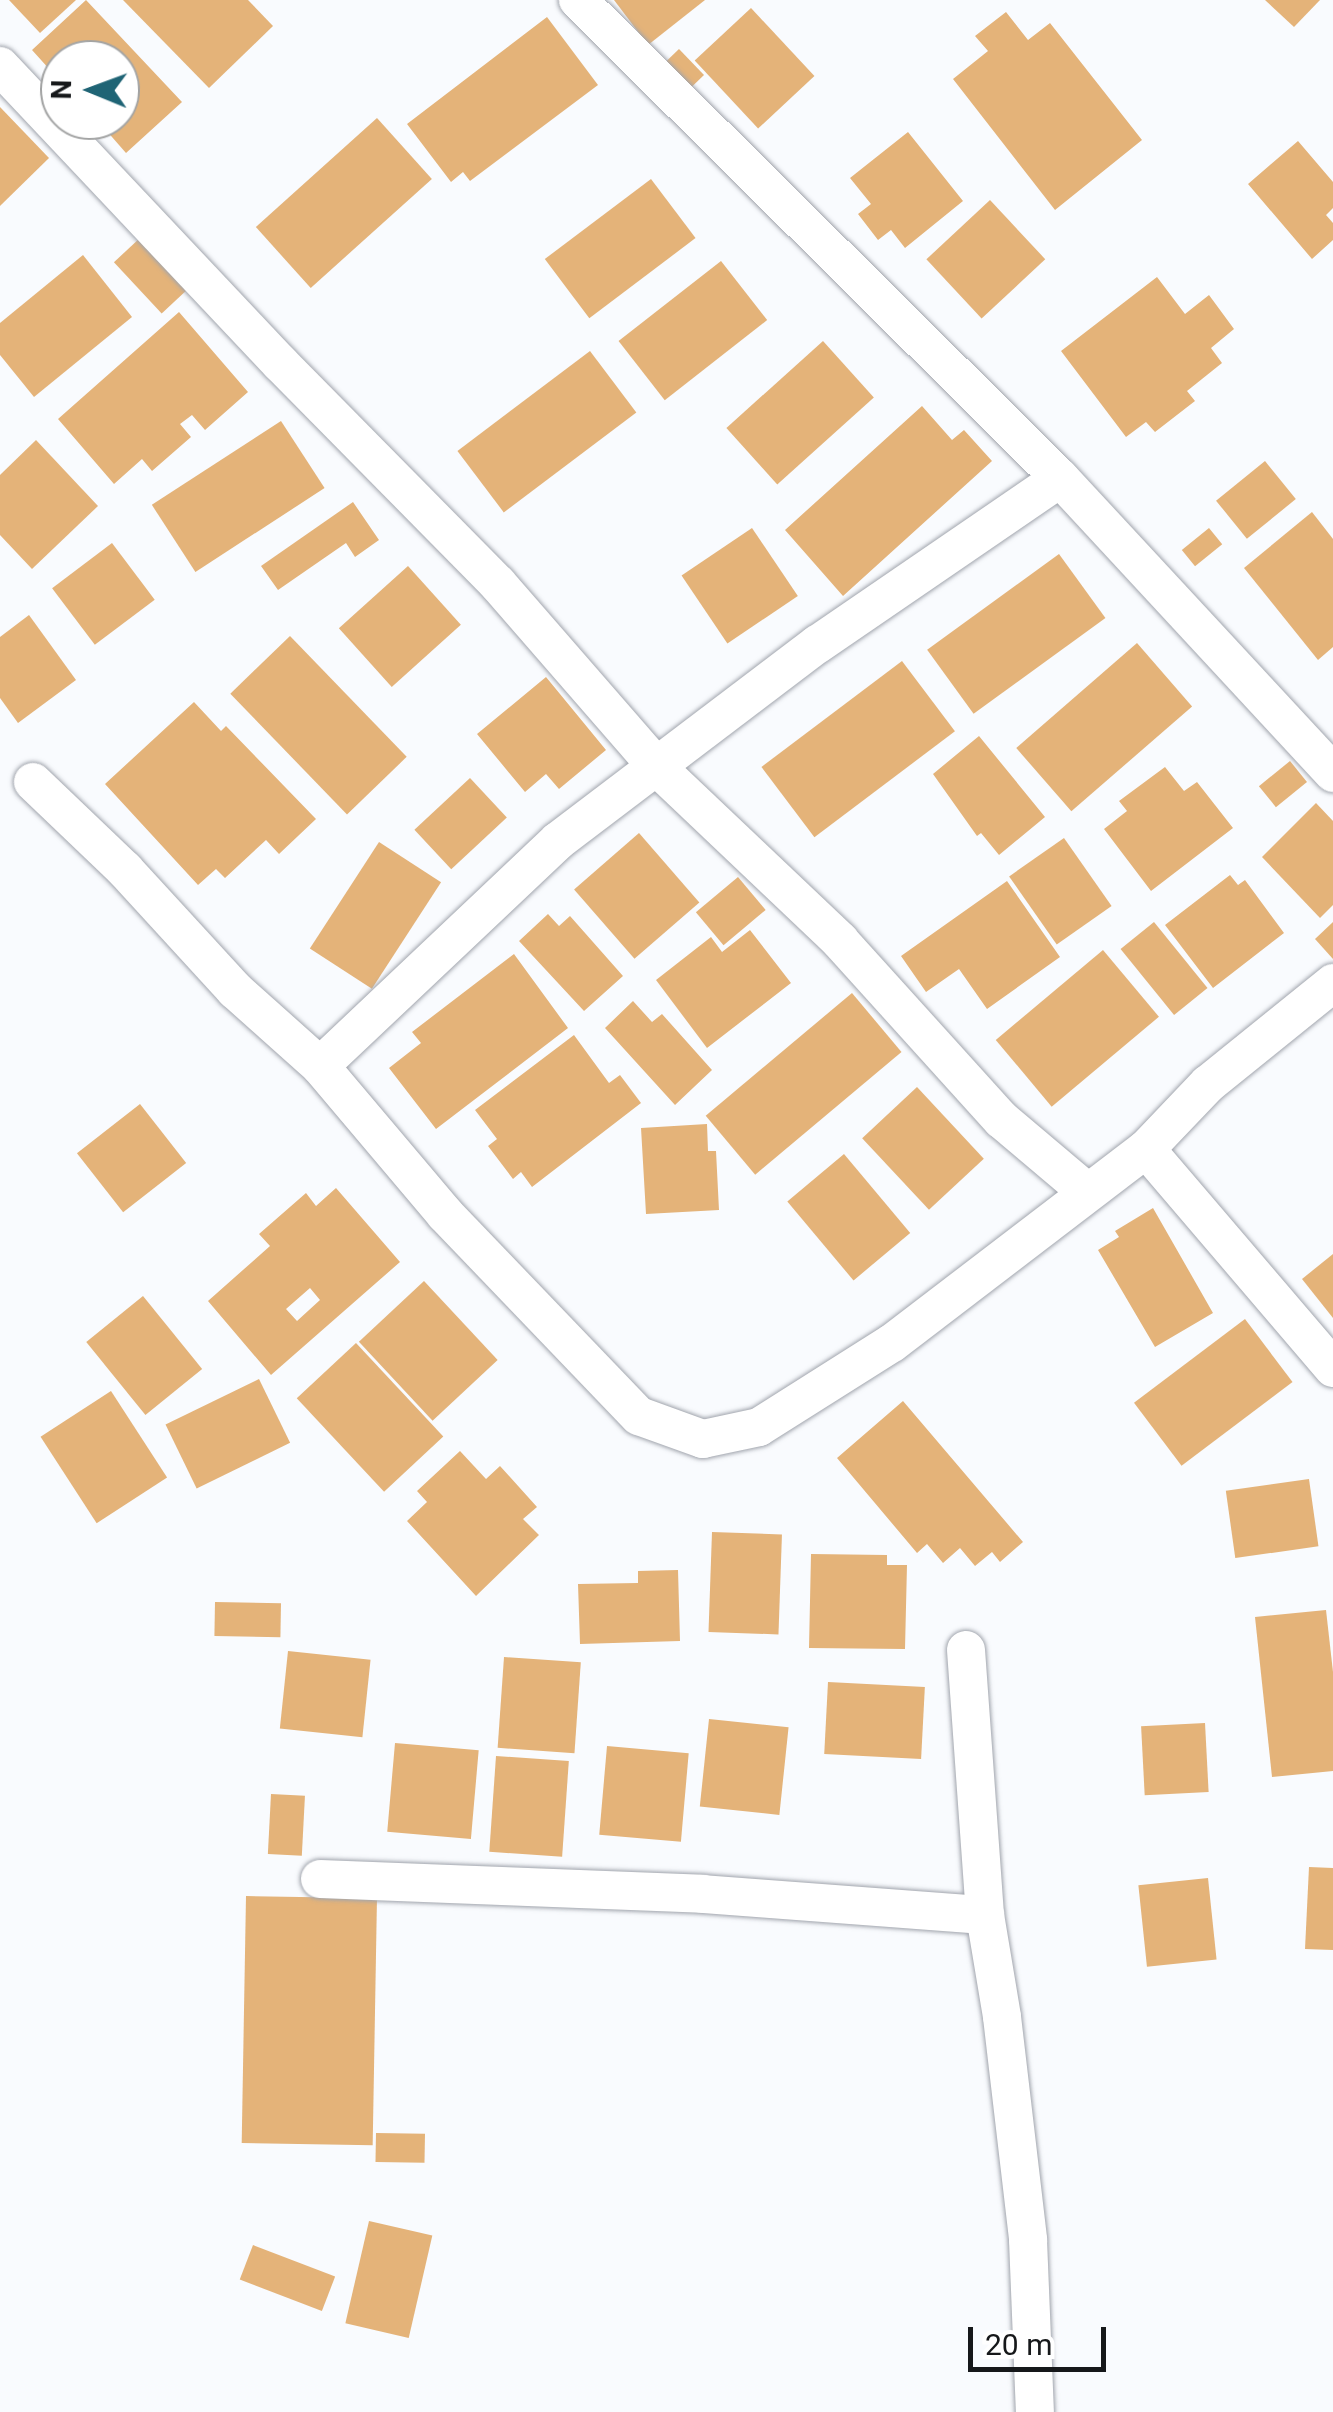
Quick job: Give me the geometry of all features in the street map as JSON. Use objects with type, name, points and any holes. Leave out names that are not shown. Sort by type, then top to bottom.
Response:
[{"type":"street","points":[[578,0],[1060,478],[1333,773]]},
{"type":"street","points":[[0,66],[280,364],[498,584],[658,768],[840,941],[1002,1120],[1086,1191]]},
{"type":"street","points":[[320,1066],[558,841],[818,644],[1060,478]]},
{"type":"street","points":[[33,782],[125,870],[235,990],[320,1066],[446,1214],[639,1416],[703,1439],[759,1426],[892,1344],[1086,1191],[1146,1149],[1208,1084],[1333,982]]},
{"type":"street","points":[[1146,1149],[1333,1368]]},
{"type":"street","points":[[966,1650],[985,1915],[1002,2017],[1026,2222],[1034,2412]]},
{"type":"street","points":[[320,1880],[702,1894],[985,1915]]},
{"type":"building","points":[[9,0],[76,0],[40,33]]},
{"type":"building","points":[[86,0],[124,40],[43,40]]},
{"type":"building","points":[[123,0],[248,0],[273,26],[209,88]]},
{"type":"building","points":[[614,0],[705,0],[648,45]]},
{"type":"building","points":[[1265,0],[1320,0],[1294,27]]},
{"type":"building","points":[[751,8],[814,76],[758,129],[695,61]]},
{"type":"building","points":[[1006,12],[1028,40],[1050,23],[1142,140],[1055,210],[953,79],[988,51],[975,36]]},
{"type":"building","points":[[547,17],[598,85],[470,181],[463,172],[451,182],[407,124]]},
{"type":"building","points":[[40,43],[40,59],[32,50]]},
{"type":"building","points":[[679,49],[704,75],[685,94],[660,68]]},
{"type":"building","points":[[140,57],[182,102],[126,153],[115,140],[140,140]]},
{"type":"building","points":[[0,107],[49,158],[0,206]]},
{"type":"building","points":[[377,118],[432,179],[311,288],[256,227]]},
{"type":"building","points":[[908,132],[963,201],[905,248],[891,230],[878,240],[858,214],[871,204],[850,178]]},
{"type":"building","points":[[1298,141],[1333,182],[1333,208],[1326,215],[1333,223],[1333,240],[1312,259],[1248,184]]},
{"type":"building","points":[[651,179],[696,238],[589,318],[545,259]]},
{"type":"building","points":[[990,200],[1045,259],[982,319],[926,259]]},
{"type":"building","points":[[141,237],[189,288],[162,313],[114,262]]},
{"type":"building","points":[[83,255],[132,317],[34,397],[0,355],[0,323]]},
{"type":"building","points":[[721,261],[767,320],[665,400],[619,341]]},
{"type":"building","points":[[1157,277],[1185,314],[1209,295],[1234,329],[1211,348],[1222,363],[1187,391],[1195,401],[1155,432],[1146,422],[1126,437],[1061,351]]},
{"type":"building","points":[[179,312],[248,392],[205,430],[192,415],[180,424],[191,437],[152,471],[142,459],[114,484],[58,419]]},
{"type":"building","points":[[823,341],[874,397],[777,484],[726,428]]},
{"type":"building","points":[[590,351],[636,412],[504,512],[457,451]]},
{"type":"building","points":[[922,406],[952,440],[964,430],[992,461],[843,596],[785,530]]},
{"type":"building","points":[[281,421],[325,488],[195,572],[152,505]]},
{"type":"building","points":[[36,440],[98,506],[32,569],[0,535],[0,475]]},
{"type":"building","points":[[1265,461],[1296,499],[1247,539],[1216,501]]},
{"type":"building","points":[[353,502],[379,540],[355,557],[346,543],[278,590],[261,566]]},
{"type":"building","points":[[1312,512],[1333,539],[1333,647],[1318,660],[1244,568]]},
{"type":"building","points":[[752,528],[798,596],[727,644],[682,576]]},
{"type":"building","points":[[1209,528],[1222,544],[1195,566],[1182,550]]},
{"type":"building","points":[[112,543],[155,600],[95,645],[52,588]]},
{"type":"building","points":[[1059,554],[1105,618],[974,714],[927,650]]},
{"type":"building","points":[[408,566],[461,625],[392,687],[339,628]]},
{"type":"building","points":[[29,615],[76,680],[18,723],[0,698],[0,637]]},
{"type":"building","points":[[290,636],[407,757],[347,815],[230,694]]},
{"type":"building","points":[[1137,643],[1192,706],[1071,811],[1016,748]]},
{"type":"building","points":[[902,661],[955,731],[814,837],[761,767]]},
{"type":"building","points":[[546,677],[606,750],[559,789],[546,774],[525,792],[477,734]]},
{"type":"building","points":[[194,702],[221,731],[226,726],[316,819],[279,854],[266,840],[225,878],[216,869],[198,885],[105,784]]},
{"type":"building","points":[[979,736],[1045,817],[999,855],[981,833],[977,836],[933,774]]},
{"type":"building","points":[[1290,761],[1307,782],[1276,807],[1259,786]]},
{"type":"building","points":[[1165,767],[1184,791],[1197,782],[1233,828],[1151,891],[1104,829],[1127,811],[1119,801]]},
{"type":"building","points":[[470,778],[507,817],[451,869],[414,830]]},
{"type":"building","points":[[1316,803],[1333,821],[1333,905],[1320,918],[1262,857]]},
{"type":"building","points":[[639,833],[699,902],[634,959],[574,889]]},
{"type":"building","points":[[1064,838],[1112,906],[1057,944],[1009,876]]},
{"type":"building","points":[[379,842],[441,882],[372,989],[310,949]]},
{"type":"building","points":[[1230,875],[1238,885],[1245,880],[1284,933],[1213,988],[1165,925]]},
{"type":"building","points":[[738,877],[766,910],[724,945],[696,912]]},
{"type":"building","points":[[1007,881],[1060,957],[987,1009],[959,969],[926,992],[901,956]]},
{"type":"building","points":[[548,914],[559,926],[570,916],[623,976],[584,1011],[519,941]]},
{"type":"building","points":[[1154,922],[1207,988],[1174,1015],[1121,949]]},
{"type":"building","points":[[1333,922],[1333,959],[1315,939]]},
{"type":"building","points":[[750,930],[791,983],[707,1048],[656,980],[711,937],[722,952]]},
{"type":"building","points":[[1103,950],[1159,1017],[1052,1107],[996,1040]]},
{"type":"building","points":[[514,954],[568,1028],[436,1129],[389,1068],[421,1043],[412,1032]]},
{"type":"building","points":[[852,993],[901,1052],[755,1175],[706,1116]]},
{"type":"building","points":[[633,1001],[652,1022],[662,1014],[712,1070],[675,1105],[605,1028]]},
{"type":"building","points":[[574,1035],[609,1083],[620,1075],[641,1103],[532,1187],[521,1172],[513,1179],[488,1146],[497,1139],[475,1110]]},
{"type":"building","points":[[917,1087],[984,1159],[929,1210],[862,1138]]},
{"type":"building","points":[[140,1104],[186,1163],[123,1212],[77,1153]]},
{"type":"building","points":[[707,1124],[708,1151],[716,1151],[719,1210],[646,1214],[641,1128]]},
{"type":"building","points":[[844,1154],[910,1233],[854,1280],[787,1202]]},
{"type":"building","points":[[336,1188],[400,1262],[271,1375],[208,1301],[270,1246],[259,1234],[306,1193],[316,1206]],"holes":[[[310,1288],[320,1300],[297,1321],[286,1309]]]},
{"type":"building","points":[[1153,1208],[1213,1313],[1155,1347],[1098,1250],[1119,1237],[1115,1231]]},
{"type":"building","points":[[1333,1254],[1333,1318],[1302,1279]]},
{"type":"building","points":[[424,1281],[498,1360],[433,1421],[359,1342]]},
{"type":"building","points":[[143,1296],[202,1369],[145,1415],[86,1342]]},
{"type":"building","points":[[1245,1319],[1293,1382],[1182,1466],[1134,1403]]},
{"type":"building","points":[[356,1343],[443,1437],[384,1492],[297,1398]]},
{"type":"building","points":[[259,1379],[290,1443],[197,1488],[166,1425]]},
{"type":"building","points":[[111,1391],[167,1477],[97,1523],[41,1437]]},
{"type":"building","points":[[903,1401],[1023,1542],[1000,1562],[992,1552],[975,1566],[960,1548],[943,1563],[927,1544],[917,1553],[837,1458]]},
{"type":"building","points":[[460,1451],[486,1479],[500,1466],[537,1507],[523,1519],[539,1535],[476,1596],[407,1521],[427,1502],[417,1491]]},
{"type":"building","points":[[1309,1479],[1318,1546],[1235,1558],[1226,1491]]},
{"type":"building","points":[[712,1532],[782,1534],[778,1634],[709,1632]]},
{"type":"building","points":[[811,1554],[887,1555],[887,1565],[907,1565],[905,1649],[809,1648]]},
{"type":"building","points":[[678,1570],[680,1641],[580,1644],[578,1584],[638,1583],[638,1571]]},
{"type":"building","points":[[215,1602],[281,1603],[280,1637],[214,1636]]},
{"type":"building","points":[[1326,1610],[1333,1672],[1333,1771],[1272,1777],[1255,1617]]},
{"type":"building","points":[[288,1651],[371,1660],[362,1737],[280,1729]]},
{"type":"building","points":[[504,1657],[581,1662],[574,1753],[498,1748]]},
{"type":"building","points":[[828,1682],[925,1687],[921,1759],[824,1754]]},
{"type":"building","points":[[709,1719],[789,1727],[779,1815],[700,1807]]},
{"type":"building","points":[[1205,1723],[1209,1792],[1145,1795],[1141,1726]]},
{"type":"building","points":[[395,1743],[479,1750],[471,1839],[387,1832]]},
{"type":"building","points":[[607,1746],[689,1753],[681,1842],[599,1835]]},
{"type":"building","points":[[496,1756],[569,1761],[562,1857],[489,1852]]},
{"type":"building","points":[[271,1794],[305,1796],[302,1856],[268,1854]]},
{"type":"building","points":[[1309,1867],[1333,1868],[1333,1950],[1305,1949]]},
{"type":"building","points":[[1208,1878],[1217,1960],[1147,1967],[1138,1885]]},
{"type":"building","points":[[246,1896],[377,1898],[373,2145],[242,2143]]},
{"type":"building","points":[[376,2133],[425,2134],[424,2163],[375,2162]]},
{"type":"building","points":[[369,2221],[432,2236],[409,2338],[345,2323]]},
{"type":"building","points":[[253,2245],[335,2277],[322,2311],[240,2280]]}]
